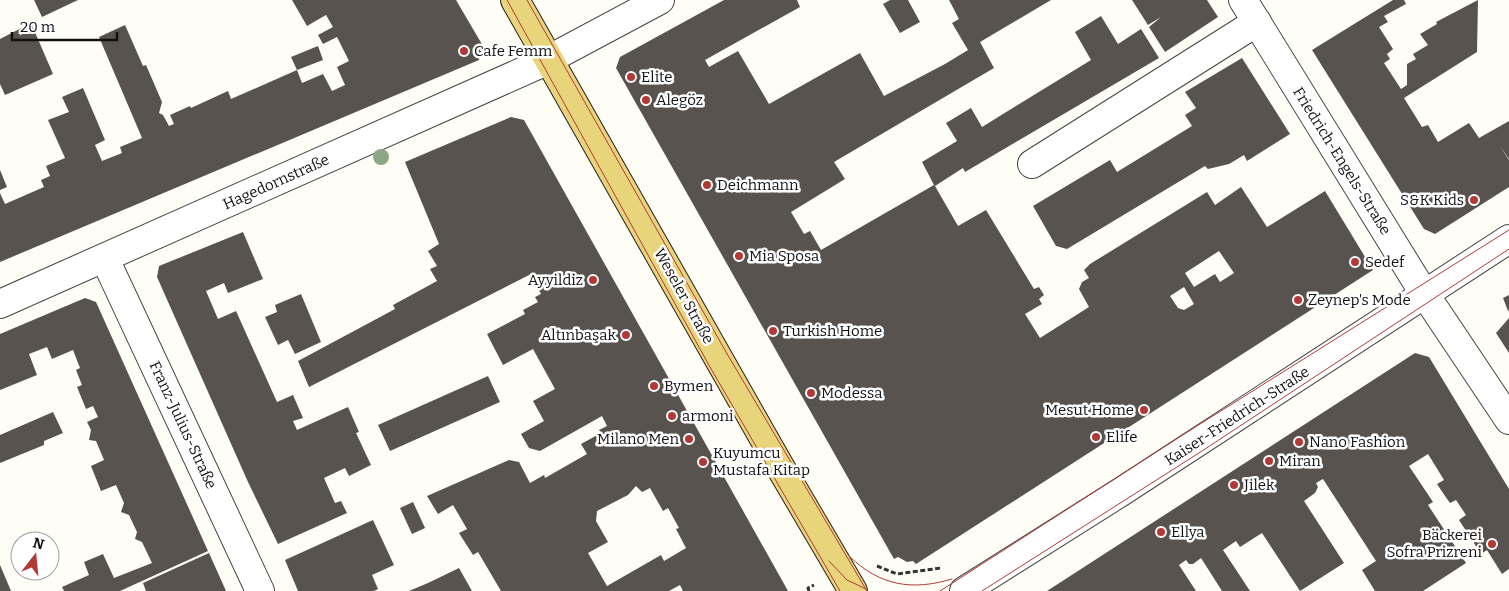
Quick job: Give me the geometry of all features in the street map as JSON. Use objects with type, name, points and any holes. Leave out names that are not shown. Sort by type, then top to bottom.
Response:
[{"type":"main road","name":"Weseler Straße","points":[[516,0],[853,591]]},
{"type":"street","name":"Hagedornstraße","points":[[0,304],[105,259],[550,59],[660,0]]},
{"type":"street","points":[[1032,164],[1250,11]]},
{"type":"street","name":"Friedrich-Engels-Straße","points":[[1250,11],[1424,293],[1509,420]]},
{"type":"street","name":"Kaiser-Friedrich-Straße","points":[[964,591],[1121,492],[1509,239]]},
{"type":"street","name":"Franz-Julius-Straße","points":[[105,259],[260,591]]},
{"type":"path","points":[[872,564],[897,574],[948,566]]},
{"type":"building","points":[[34,0],[78,0],[42,17]]},
{"type":"building","points":[[292,0],[456,0],[483,46],[479,60],[0,262],[0,193],[5,204],[44,187],[41,180],[50,176],[46,166],[65,158],[48,120],[69,112],[62,97],[83,88],[105,140],[95,145],[102,161],[122,153],[120,147],[142,138],[99,37],[125,25],[143,66],[146,65],[162,102],[159,113],[163,115],[169,126],[174,124],[170,115],[190,106],[191,108],[228,91],[231,99],[297,70],[302,83],[323,74],[332,91],[345,85],[337,67],[349,61],[337,37],[323,44],[318,35],[333,27],[326,15],[307,26]]},
{"type":"building","points":[[724,0],[797,0],[800,7],[705,60],[709,67],[738,51],[769,104],[860,53],[884,96],[968,50],[952,23],[959,19],[949,0],[1051,0],[980,42],[994,68],[834,162],[845,179],[791,212],[804,234],[810,231],[821,250],[934,185],[922,162],[957,141],[946,123],[971,108],[982,127],[1091,60],[1075,32],[1101,16],[1118,44],[1141,29],[1159,58],[965,172],[963,168],[935,186],[958,226],[986,210],[1034,289],[1039,287],[1044,295],[1039,299],[1042,304],[1025,314],[1040,338],[1089,307],[1079,289],[1082,282],[1089,278],[1084,270],[1090,264],[1207,192],[1215,205],[1241,187],[1267,227],[1325,191],[1373,270],[916,564],[913,561],[907,562],[898,557],[894,559],[616,68],[620,57]],"holes":[[[1219,251],[1234,273],[1220,282],[1215,274],[1194,287],[1185,273]],[[1184,287],[1194,304],[1184,310],[1178,308],[1170,296]]]},
{"type":"building","points":[[890,0],[908,0],[920,22],[900,33],[883,4]]},
{"type":"building","points":[[1132,0],[1207,0],[1218,17],[1165,52],[1149,27],[1161,17],[1148,25]]},
{"type":"building","points":[[1393,0],[1404,0],[1406,4],[1384,16],[1388,22],[1379,27],[1393,49],[1387,54],[1390,59],[1384,63],[1401,89],[1407,85],[1407,64],[1416,59],[1413,54],[1428,45],[1420,34],[1437,24],[1436,22],[1478,0],[1477,52],[1404,98],[1422,127],[1428,125],[1438,142],[1469,123],[1479,138],[1509,121],[1509,159],[1500,146],[1509,160],[1509,187],[1435,234],[1424,229],[1312,50]]},
{"type":"building","points":[[31,23],[53,74],[5,95],[0,84],[0,39]]},
{"type":"building","points":[[318,46],[323,60],[297,70],[291,57]]},
{"type":"building","points":[[1242,58],[1290,134],[1247,161],[1244,155],[1229,164],[1208,169],[1205,166],[1067,249],[1056,246],[1033,206],[1110,160],[1117,172],[1192,126],[1185,115],[1196,108],[1185,92]]},
{"type":"building","points":[[511,117],[524,120],[788,591],[683,591],[680,585],[669,591],[501,591],[478,552],[473,555],[459,533],[467,529],[453,505],[438,514],[427,496],[509,460],[519,462],[530,483],[544,475],[545,478],[587,454],[581,444],[601,433],[599,430],[607,426],[602,416],[540,451],[529,448],[521,434],[544,421],[533,401],[555,389],[533,349],[503,365],[487,334],[525,314],[523,310],[538,302],[535,297],[541,294],[531,274],[309,387],[298,361],[395,309],[393,305],[437,281],[430,269],[437,266],[428,251],[439,244],[405,162]],"holes":[[[636,486],[642,492],[650,488],[663,511],[668,508],[679,528],[676,529],[686,548],[664,561],[661,555],[607,586],[588,553],[608,542],[596,521],[597,511],[628,495]]]},
{"type":"building","points":[[0,170],[7,187],[0,190]]},
{"type":"building","points":[[243,232],[263,279],[228,293],[224,283],[206,291],[218,319],[236,311],[277,402],[293,395],[303,418],[293,421],[297,430],[348,407],[359,432],[356,433],[371,465],[349,476],[345,468],[324,478],[335,503],[341,501],[347,513],[278,544],[248,482],[157,277],[159,266]]},
{"type":"building","points":[[301,294],[321,342],[295,354],[288,340],[278,345],[265,317],[277,312],[275,305]]},
{"type":"building","points":[[1509,295],[1509,310],[1508,311],[1503,298]]},
{"type":"building","points":[[85,298],[96,302],[208,551],[120,591],[64,591],[62,587],[89,575],[84,562],[103,554],[114,578],[152,563],[142,542],[135,539],[137,532],[129,515],[121,512],[124,503],[116,485],[101,491],[91,466],[104,460],[96,441],[89,440],[91,430],[87,422],[98,417],[93,406],[86,409],[77,387],[82,385],[76,370],[80,368],[73,350],[52,359],[47,347],[29,354],[37,375],[0,390],[0,334]]},
{"type":"building","points":[[1509,318],[1509,353],[1496,333]]},
{"type":"building","points":[[1415,353],[1429,357],[1509,489],[1509,569],[1502,574],[1487,550],[1481,554],[1459,520],[1466,515],[1456,500],[1450,503],[1437,484],[1444,480],[1428,454],[1409,466],[1433,502],[1428,505],[1466,563],[1423,591],[1375,591],[1362,570],[1376,561],[1323,479],[1316,483],[1318,487],[1315,493],[1304,501],[1344,563],[1300,591],[1262,533],[1240,547],[1236,541],[1223,550],[1250,591],[1222,591],[1201,558],[1193,564],[1189,564],[1186,560],[1179,565],[1196,591],[1047,591]]},
{"type":"building","points":[[488,376],[500,402],[390,451],[378,425]]},
{"type":"building","points":[[53,412],[63,433],[44,441],[44,445],[0,463],[0,435]]},
{"type":"building","points":[[413,502],[425,528],[412,534],[400,508]]},
{"type":"building","points":[[373,520],[394,565],[372,575],[378,589],[374,591],[298,591],[285,560]]},
{"type":"building","points":[[209,553],[226,591],[146,591],[143,583]]},
{"type":"building","points":[[0,565],[11,591],[0,591]]},
{"type":"building","points":[[459,568],[472,591],[409,591],[428,583]]},
{"type":"tram line","points":[[507,0],[710,367],[840,591]]},
{"type":"tram line","points":[[527,0],[726,352],[867,591]]},
{"type":"tram line","points":[[940,591],[1189,431],[1509,230]]},
{"type":"tram line","points":[[982,591],[1202,451],[1509,249]]},
{"type":"tram line","points":[[849,556],[873,574],[897,583],[923,585],[952,579]]},
{"type":"tram line","points":[[829,561],[847,580],[866,589]]},
{"type":"place","name":"Cafe Femm","points":[[464,51]]},
{"type":"place","name":"Elite","points":[[631,77]]},
{"type":"place","name":"Alegöz","points":[[646,100]]},
{"type":"place","name":"Deichmann","points":[[707,185]]},
{"type":"place","name":"S&K Kids","points":[[1474,200]]},
{"type":"place","name":"Mia Sposa","points":[[739,256]]},
{"type":"place","name":"Sedef","points":[[1355,262]]},
{"type":"place","name":"Ayyildiz","points":[[593,280]]},
{"type":"place","name":"Zeynep's Mode","points":[[1298,300]]},
{"type":"place","name":"Turkish Home","points":[[773,331]]},
{"type":"place","name":"Altınbaşak","points":[[626,335]]},
{"type":"place","name":"Bymen","points":[[654,386]]},
{"type":"place","name":"Modessa","points":[[811,393]]},
{"type":"place","name":"Mesut Home","points":[[1144,410]]},
{"type":"place","name":"armoni","points":[[672,416]]},
{"type":"place","name":"Elife","points":[[1096,437]]},
{"type":"place","name":"Milano Men","points":[[689,439]]},
{"type":"place","name":"Nano Fashion","points":[[1299,442]]},
{"type":"place","name":"Miran","points":[[1269,461]]},
{"type":"place","name":"Kuyumcu Mustafa Kitap","points":[[703,462]]},
{"type":"place","name":"Jilek","points":[[1234,485]]},
{"type":"place","name":"Ellya","points":[[1161,532]]},
{"type":"place","name":"Bäckerei Sofra Prizreni","points":[[1492,544]]}]
